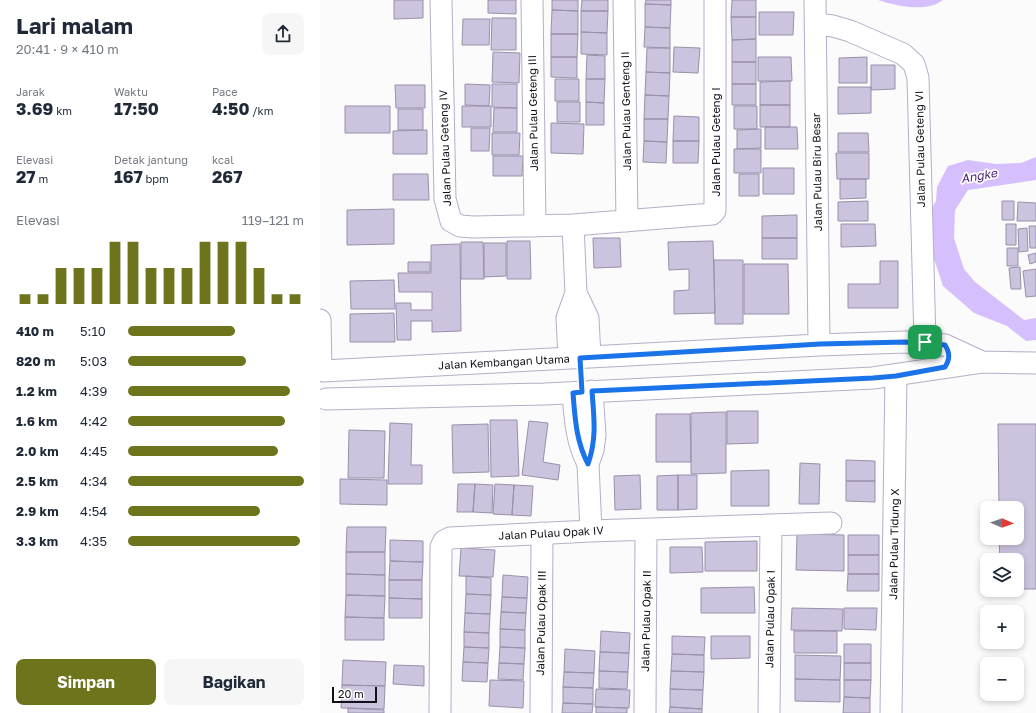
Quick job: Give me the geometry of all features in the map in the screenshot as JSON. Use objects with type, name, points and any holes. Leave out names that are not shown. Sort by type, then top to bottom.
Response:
[{"type":"street","name":"Jalan Pulau Geteng IV","points":[[441,0],[444,199],[450,221],[460,226],[473,227],[573,225]]},
{"type":"street","name":"Jalan Pulau Geteng III","points":[[532,0],[534,226]]},
{"type":"street","name":"Jalan Pulau Genteng II","points":[[624,0],[627,221]]},
{"type":"street","name":"Jalan Pulau Geteng I","points":[[573,225],[712,214],[715,211],[717,207],[715,0]]},
{"type":"street","name":"Jalan Pulau Biru Besar","points":[[815,0],[820,344]]},
{"type":"street","name":"Jalan Pulau Geteng VI","points":[[816,24],[833,26],[850,31],[903,54],[914,64],[918,78],[925,342]]},
{"type":"street","points":[[573,225],[576,293],[567,318],[580,357],[582,392],[577,438],[581,451],[588,464],[591,531]]},
{"type":"street","points":[[320,320],[321,369],[327,375],[330,387],[323,402],[582,392],[896,376],[982,362],[1036,363]]},
{"type":"street","name":"Jalan Kembangan Utama","points":[[321,369],[820,344],[925,342],[945,345],[982,362]]},
{"type":"street","points":[[945,345],[949,356],[945,367]]},
{"type":"street","name":"Jalan Pulau Tidung X","points":[[891,713],[896,376]]},
{"type":"street","name":"Jalan Pulau Opak IV","points":[[440,713],[441,547],[444,540],[450,538],[542,533],[831,523]]},
{"type":"street","name":"Jalan Pulau Opak I","points":[[769,713],[771,525]]},
{"type":"street","name":"Jalan Pulau Opak II","points":[[645,713],[646,530]]},
{"type":"street","name":"Jalan Pulau Opak III","points":[[540,713],[542,533]]},
{"type":"water","points":[[878,0],[943,0],[928,6],[911,7]]},
{"type":"water","name":"Angke","points":[[1036,157],[1036,180],[968,190],[955,210],[954,238],[964,269],[975,282],[1024,320],[1036,318],[1036,340],[1026,341],[1007,326],[974,313],[943,286],[933,256],[930,211],[936,201],[937,187],[948,166],[968,160],[996,164],[1021,163]]},
{"type":"building","points":[[394,0],[423,0],[423,18],[394,19]]},
{"type":"building","points":[[488,0],[516,0],[516,14],[488,13]]},
{"type":"building","points":[[552,0],[578,0],[578,11],[552,10]]},
{"type":"building","points":[[582,0],[608,0],[608,11],[581,11]]},
{"type":"building","points":[[646,0],[671,0],[671,5],[645,4]]},
{"type":"building","points":[[732,0],[756,0],[756,17],[731,17]]},
{"type":"building","points":[[645,4],[671,5],[670,28],[645,27]]},
{"type":"building","points":[[552,10],[578,11],[578,34],[551,34]]},
{"type":"building","points":[[581,11],[608,11],[607,33],[581,32]]},
{"type":"building","points":[[759,12],[794,12],[793,35],[759,35]]},
{"type":"building","points":[[731,17],[756,17],[756,39],[732,40]]},
{"type":"building","points":[[492,18],[516,18],[516,50],[491,50]]},
{"type":"building","points":[[463,19],[490,19],[489,45],[462,45]]},
{"type":"building","points":[[645,27],[670,28],[670,48],[644,47]]},
{"type":"building","points":[[581,32],[607,33],[607,55],[581,54]]},
{"type":"building","points":[[551,34],[578,34],[577,57],[551,57]]},
{"type":"building","points":[[756,39],[756,62],[732,62],[732,40]]},
{"type":"building","points":[[674,47],[700,48],[698,73],[673,72]]},
{"type":"building","points":[[647,48],[670,48],[670,73],[646,72]]},
{"type":"building","points":[[493,52],[520,53],[519,83],[492,82]]},
{"type":"building","points":[[587,55],[605,56],[605,79],[586,79]]},
{"type":"building","points":[[551,57],[577,57],[577,78],[551,77]]},
{"type":"building","points":[[758,57],[791,57],[792,81],[758,81]]},
{"type":"building","points":[[867,57],[867,83],[839,83],[839,58]]},
{"type":"building","points":[[732,62],[756,62],[756,84],[732,84]]},
{"type":"building","points":[[871,65],[895,65],[895,89],[871,90]]},
{"type":"building","points":[[646,72],[670,73],[669,96],[645,95]]},
{"type":"building","points":[[555,79],[579,79],[579,101],[555,101]]},
{"type":"building","points":[[586,79],[605,79],[604,103],[586,102]]},
{"type":"building","points":[[790,81],[790,105],[760,105],[760,82]]},
{"type":"building","points":[[465,84],[490,85],[489,106],[465,105]]},
{"type":"building","points":[[492,84],[517,84],[517,108],[492,107]]},
{"type":"building","points":[[732,84],[756,84],[756,105],[732,105]]},
{"type":"building","points":[[395,85],[425,85],[425,108],[396,108]]},
{"type":"building","points":[[838,87],[871,87],[871,113],[838,114]]},
{"type":"building","points":[[645,95],[669,96],[668,119],[644,119]]},
{"type":"building","points":[[557,102],[580,102],[580,122],[557,122]]},
{"type":"building","points":[[586,102],[604,103],[604,125],[586,125]]},
{"type":"building","points":[[760,105],[790,105],[790,127],[760,127]]},
{"type":"building","points":[[345,106],[390,106],[390,133],[345,133]]},
{"type":"building","points":[[462,106],[491,106],[491,127],[462,127]]},
{"type":"building","points":[[734,106],[757,106],[757,129],[734,129]]},
{"type":"building","points":[[494,108],[517,108],[517,132],[493,132]]},
{"type":"building","points":[[398,109],[423,109],[423,130],[398,130]]},
{"type":"building","points":[[674,116],[699,117],[699,141],[673,141]]},
{"type":"building","points":[[644,119],[668,119],[667,142],[644,141]]},
{"type":"building","points":[[551,123],[584,124],[583,154],[551,153]]},
{"type":"building","points":[[765,127],[797,127],[798,149],[765,149]]},
{"type":"building","points":[[471,128],[490,128],[489,151],[471,151]]},
{"type":"building","points":[[761,129],[761,148],[737,149],[737,130]]},
{"type":"building","points":[[427,130],[427,154],[393,154],[393,131]]},
{"type":"building","points":[[492,133],[520,133],[519,155],[492,155]]},
{"type":"building","points":[[838,133],[868,133],[869,152],[838,152]]},
{"type":"building","points":[[644,141],[667,142],[666,163],[643,162]]},
{"type":"building","points":[[673,141],[699,141],[698,163],[673,163]]},
{"type":"building","points":[[734,149],[761,149],[761,173],[734,173]]},
{"type":"building","points":[[836,153],[869,153],[869,179],[837,179]]},
{"type":"building","points":[[493,156],[523,156],[522,176],[493,176]]},
{"type":"building","points":[[763,168],[794,168],[794,194],[763,194]]},
{"type":"building","points":[[393,174],[428,174],[429,200],[393,200]]},
{"type":"building","points":[[739,174],[759,174],[759,196],[739,196]]},
{"type":"building","points":[[840,179],[866,179],[866,198],[840,199]]},
{"type":"building","points":[[868,201],[868,221],[838,221],[838,202]]},
{"type":"building","points":[[1002,201],[1014,201],[1014,220],[1002,220]]},
{"type":"building","points":[[1018,202],[1036,203],[1036,221],[1017,221]]},
{"type":"building","points":[[394,209],[394,244],[347,245],[347,210]]},
{"type":"building","points":[[797,215],[797,238],[762,238],[762,216]]},
{"type":"building","points":[[841,224],[875,224],[876,246],[841,247]]},
{"type":"building","points":[[1006,224],[1016,224],[1016,245],[1006,245]]},
{"type":"building","points":[[1029,226],[1036,226],[1036,248],[1030,248]]},
{"type":"building","points":[[1027,228],[1028,251],[1019,252],[1018,229]]},
{"type":"building","points":[[593,238],[620,238],[621,267],[594,268]]},
{"type":"building","points":[[762,238],[797,238],[797,259],[762,259]]},
{"type":"building","points":[[507,241],[530,241],[531,279],[507,279]]},
{"type":"building","points":[[713,241],[715,313],[674,314],[674,291],[689,290],[689,269],[669,270],[668,242]]},
{"type":"building","points":[[461,242],[483,242],[484,279],[461,279]]},
{"type":"building","points":[[484,243],[506,243],[506,276],[484,277]]},
{"type":"building","points":[[460,244],[461,331],[432,332],[432,321],[411,321],[411,340],[397,340],[396,303],[411,303],[411,310],[432,310],[432,292],[399,292],[398,273],[431,273],[431,245]]},
{"type":"building","points":[[1007,248],[1018,248],[1018,266],[1007,266]]},
{"type":"building","points":[[1036,253],[1036,262],[1030,264],[1028,255]]},
{"type":"building","points":[[714,260],[743,260],[743,324],[715,324]]},
{"type":"building","points":[[880,261],[898,261],[898,308],[848,308],[848,284],[880,284]]},
{"type":"building","points":[[408,262],[430,262],[430,272],[408,272]]},
{"type":"building","points":[[744,264],[788,264],[789,314],[744,314]]},
{"type":"building","points":[[1020,267],[1021,289],[1011,289],[1009,268]]},
{"type":"building","points":[[1036,269],[1036,296],[1026,297],[1023,271]]},
{"type":"building","points":[[394,280],[395,309],[351,309],[350,281]]},
{"type":"building","points":[[394,313],[395,342],[350,342],[350,314]]},
{"type":"building","points":[[727,411],[758,411],[758,443],[727,444]]},
{"type":"building","points":[[726,412],[726,473],[691,474],[691,413]]},
{"type":"building","points":[[656,414],[690,414],[691,462],[656,462]]},
{"type":"building","points":[[490,420],[517,420],[519,476],[491,477]]},
{"type":"building","points":[[529,421],[548,423],[543,462],[560,465],[558,480],[522,475]]},
{"type":"building","points":[[390,423],[412,424],[411,465],[422,465],[422,484],[388,484]]},
{"type":"building","points":[[488,424],[489,472],[453,473],[452,425]]},
{"type":"building","points":[[998,424],[1036,424],[1036,589],[1024,589],[1024,553],[1000,553],[999,545],[1024,545],[1024,501],[999,501]]},
{"type":"building","points":[[349,430],[385,431],[384,478],[348,478]]},
{"type":"building","points":[[846,460],[875,461],[875,481],[846,481]]},
{"type":"building","points":[[800,463],[820,464],[819,504],[799,504]]},
{"type":"building","points":[[769,470],[769,506],[731,506],[731,471]]},
{"type":"building","points":[[640,475],[641,509],[615,510],[614,476]]},
{"type":"building","points":[[678,475],[678,510],[657,510],[657,476]]},
{"type":"building","points":[[678,475],[697,475],[697,509],[678,510]]},
{"type":"building","points":[[340,479],[387,480],[387,505],[340,504]]},
{"type":"building","points":[[846,481],[875,481],[875,502],[846,501]]},
{"type":"building","points":[[458,484],[475,484],[473,512],[457,512]]},
{"type":"building","points":[[475,484],[493,485],[492,513],[473,512]]},
{"type":"building","points":[[495,484],[514,485],[512,515],[493,514]]},
{"type":"building","points":[[514,485],[533,486],[531,516],[512,515]]},
{"type":"building","points":[[347,527],[386,527],[385,552],[346,552]]},
{"type":"building","points":[[797,534],[844,535],[844,571],[796,570]]},
{"type":"building","points":[[848,535],[879,535],[879,555],[848,555]]},
{"type":"building","points":[[390,540],[423,541],[423,562],[390,561]]},
{"type":"building","points":[[757,541],[757,571],[705,571],[705,542]]},
{"type":"building","points":[[670,547],[702,547],[703,572],[670,573]]},
{"type":"building","points":[[461,548],[495,550],[493,577],[459,576]]},
{"type":"building","points":[[346,552],[385,552],[385,575],[346,574]]},
{"type":"building","points":[[848,555],[879,555],[879,574],[848,574]]},
{"type":"building","points":[[390,561],[423,562],[422,580],[389,580]]},
{"type":"building","points":[[346,574],[385,575],[385,596],[346,595]]},
{"type":"building","points":[[848,574],[879,574],[879,591],[847,591]]},
{"type":"building","points":[[503,575],[528,577],[527,598],[502,597]]},
{"type":"building","points":[[466,576],[491,578],[491,595],[466,594]]},
{"type":"building","points":[[389,580],[422,580],[422,599],[389,598]]},
{"type":"building","points":[[754,587],[755,613],[701,613],[701,588]]},
{"type":"building","points":[[466,594],[491,595],[490,614],[465,613]]},
{"type":"building","points":[[346,595],[385,596],[384,618],[345,617]]},
{"type":"building","points":[[502,597],[527,598],[526,613],[501,612]]},
{"type":"building","points":[[389,598],[422,599],[422,618],[389,618]]},
{"type":"building","points":[[792,608],[843,609],[842,631],[791,630]]},
{"type":"building","points":[[844,608],[877,608],[876,630],[844,629]]},
{"type":"building","points":[[501,612],[526,613],[525,630],[500,629]]},
{"type":"building","points":[[465,613],[490,614],[489,633],[464,632]]},
{"type":"building","points":[[345,617],[384,618],[384,640],[345,640]]},
{"type":"building","points":[[500,629],[525,630],[525,648],[500,647]]},
{"type":"building","points":[[601,631],[630,633],[629,653],[600,652]]},
{"type":"building","points":[[794,631],[837,631],[837,653],[794,653]]},
{"type":"building","points":[[464,632],[489,633],[489,648],[464,647]]},
{"type":"building","points":[[672,636],[705,637],[704,655],[672,654]]},
{"type":"building","points":[[711,636],[750,636],[750,658],[711,659]]},
{"type":"building","points":[[844,644],[871,644],[871,663],[844,663]]},
{"type":"building","points":[[464,647],[489,648],[488,663],[463,662]]},
{"type":"building","points":[[500,647],[525,648],[524,664],[499,663]]},
{"type":"building","points":[[565,649],[595,651],[594,673],[564,672]]},
{"type":"building","points":[[600,652],[629,653],[628,672],[599,671]]},
{"type":"building","points":[[672,654],[704,655],[704,672],[671,671]]},
{"type":"building","points":[[795,655],[841,656],[840,680],[795,679]]},
{"type":"building","points":[[343,660],[386,662],[385,686],[342,685]]},
{"type":"building","points":[[463,662],[488,663],[487,682],[462,681]]},
{"type":"building","points":[[499,663],[524,664],[523,680],[498,679]]},
{"type":"building","points":[[844,663],[871,663],[871,680],[844,680]]},
{"type":"building","points":[[394,665],[424,666],[424,686],[393,684]]},
{"type":"building","points":[[599,671],[628,672],[627,689],[599,688]]},
{"type":"building","points":[[671,671],[704,672],[703,690],[670,689]]},
{"type":"building","points":[[564,672],[594,673],[593,688],[563,687]]},
{"type":"building","points":[[795,679],[840,680],[840,702],[795,701]]},
{"type":"building","points":[[490,680],[524,681],[523,708],[489,706]]},
{"type":"building","points":[[844,680],[871,680],[870,698],[844,697]]},
{"type":"building","points":[[342,685],[385,686],[384,709],[341,708]]},
{"type":"building","points":[[563,687],[593,688],[593,704],[563,703]]},
{"type":"building","points":[[596,689],[630,690],[629,708],[595,707]]},
{"type":"building","points":[[670,689],[703,690],[702,709],[670,707]]},
{"type":"building","points":[[844,697],[870,698],[870,713],[843,713]]},
{"type":"building","points":[[563,703],[593,704],[592,713],[562,713]]},
{"type":"building","points":[[596,707],[627,708],[627,713],[596,713]]},
{"type":"building","points":[[670,707],[702,709],[702,713],[669,713]]},
{"type":"building","points":[[348,708],[384,710],[384,713],[348,713]]},
{"type":"route","points":[[925,342],[945,345],[949,356],[945,367],[896,376],[873,378],[592,391],[595,436],[593,450],[588,464],[581,451],[577,438],[573,393],[582,392],[580,358],[820,344],[925,342]]}]
